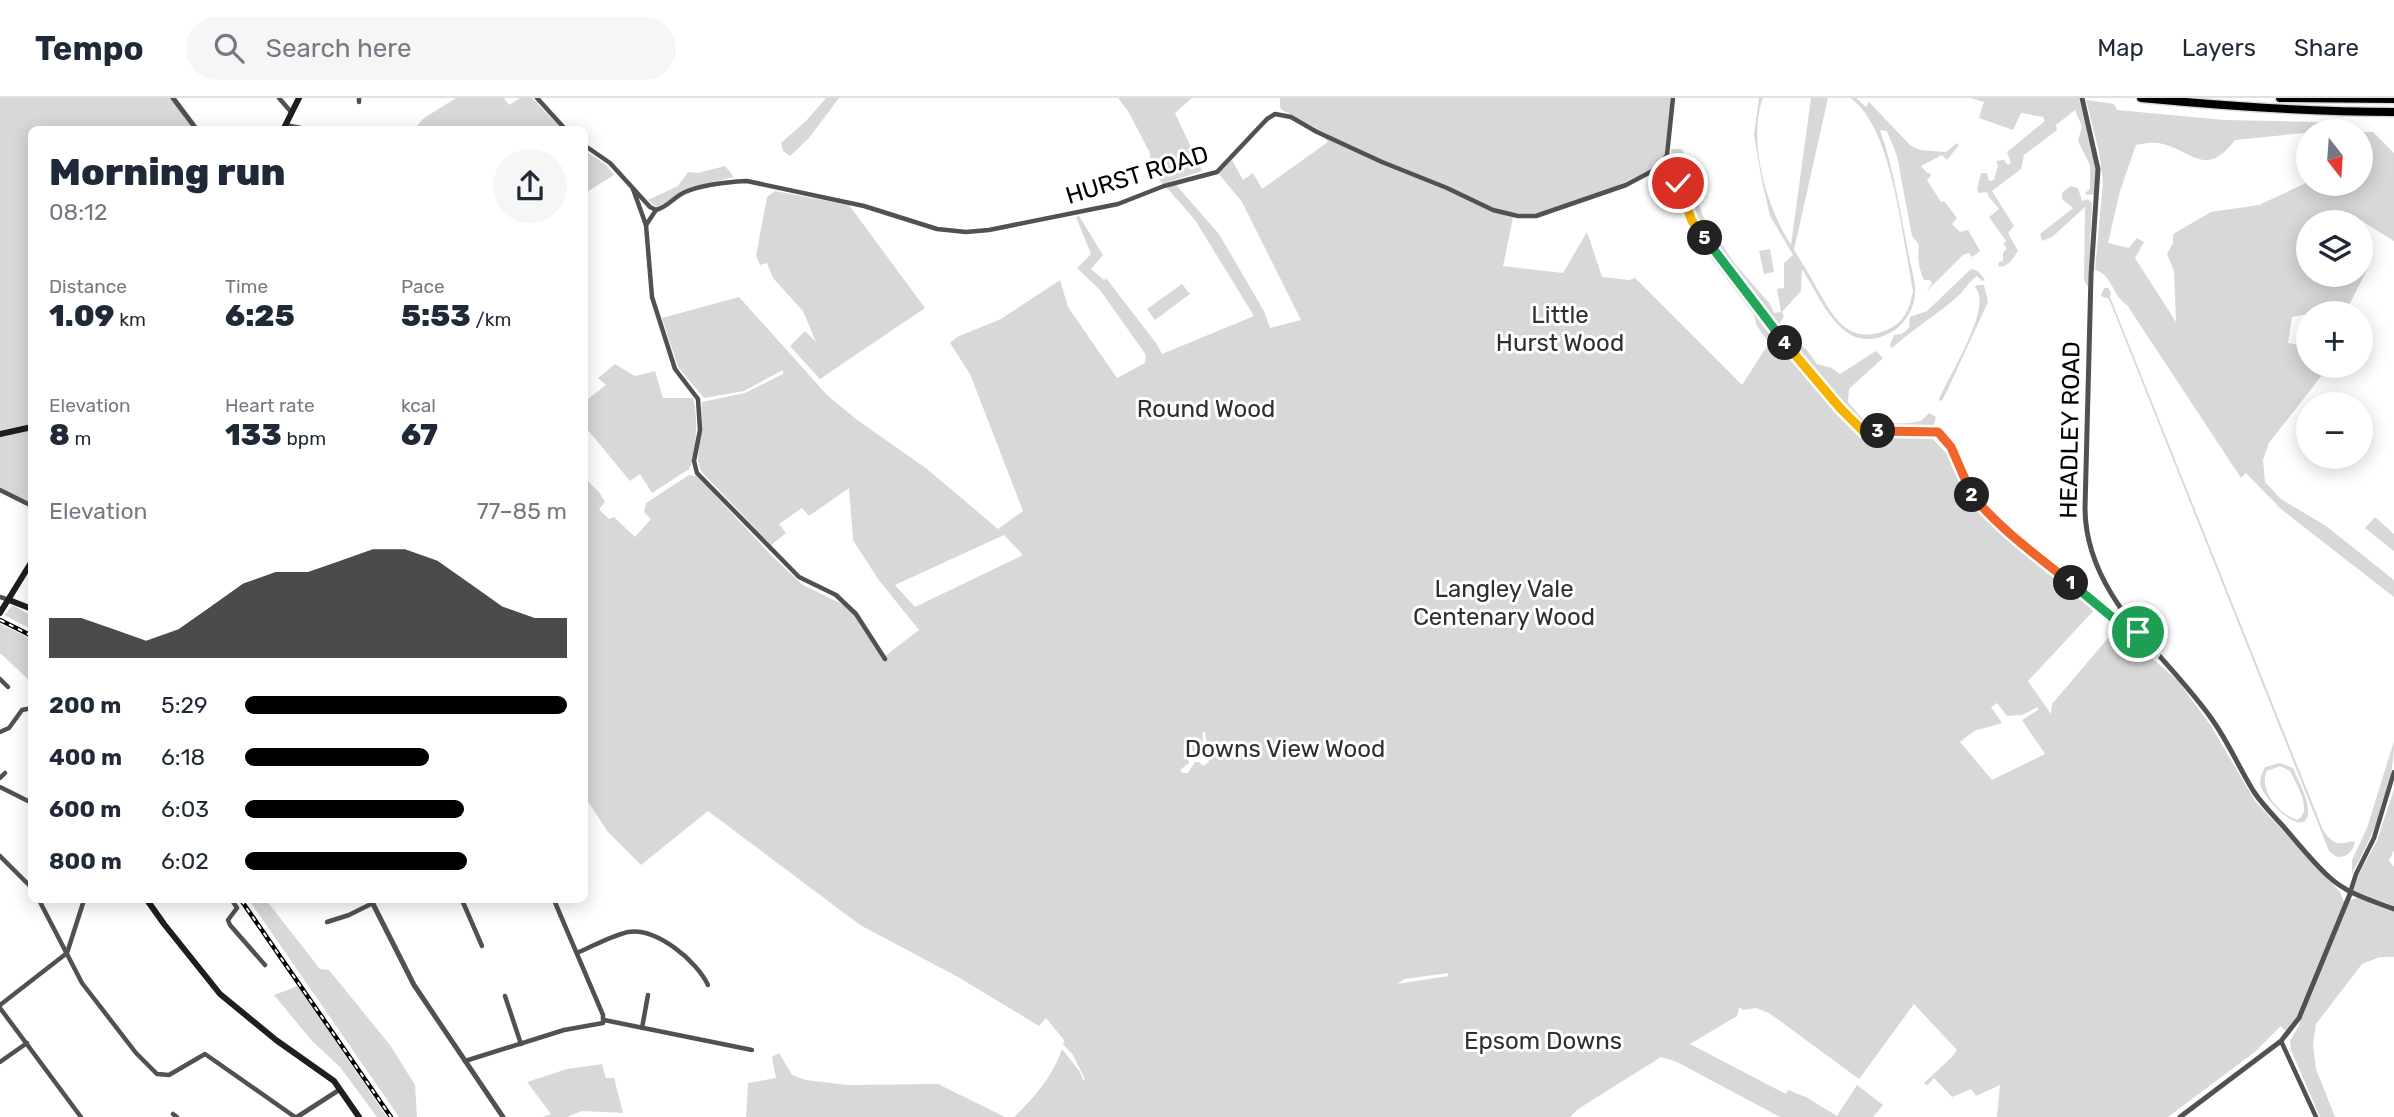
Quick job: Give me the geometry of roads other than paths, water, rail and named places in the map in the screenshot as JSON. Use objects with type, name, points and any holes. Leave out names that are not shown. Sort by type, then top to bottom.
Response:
[{"type":"highway","points":[[2141,98],[2263,109],[2394,112]]},
{"type":"highway","points":[[2280,98],[2394,99]]},
{"type":"main road","points":[[286,126],[299,98]]},
{"type":"main road","points":[[0,434],[28,428]]},
{"type":"main road","points":[[2,610],[28,568]]},
{"type":"main road","points":[[9,600],[28,607]]},
{"type":"main road","points":[[149,903],[220,994],[276,1040],[327,1075],[359,1117]]},
{"type":"street","points":[[173,98],[194,126]]},
{"type":"street","points":[[279,98],[292,113]]},
{"type":"street","points":[[537,98],[562,126]]},
{"type":"street","points":[[1673,98],[1667,155],[1692,221],[1782,340],[1840,408],[1863,431],[1938,432],[1951,447],[1972,496],[1993,519],[2154,652]]},
{"type":"street","name":"HEADLEY ROAD","points":[[2082,98],[2098,169],[2091,275],[2085,528],[2088,546],[2103,579],[2126,615],[2154,652],[2183,681],[2213,721],[2255,794],[2328,876],[2350,894]]},
{"type":"street","name":"HURST ROAD","points":[[656,210],[686,191],[747,181],[864,206],[937,229],[966,232],[989,230],[1118,204],[1164,186],[1217,172],[1266,119],[1275,114],[1291,117],[1382,162],[1493,210],[1518,215],[1536,216],[1635,181],[1658,168],[1667,155]]},
{"type":"street","points":[[588,148],[610,163],[656,210],[646,225]]},
{"type":"street","points":[[1658,168],[1666,166],[1671,170]]},
{"type":"street","points":[[633,188],[646,225],[652,298],[675,369],[698,399],[700,430],[694,461],[697,473],[799,577],[836,594],[856,614],[885,659]]},
{"type":"street","points":[[644,215],[650,206]]},
{"type":"street","points":[[0,490],[28,504]]},
{"type":"street","points":[[0,597],[9,600]]},
{"type":"street","points":[[0,679],[8,687]]},
{"type":"street","points":[[0,732],[9,729],[22,710],[28,709]]},
{"type":"street","points":[[2180,1117],[2281,1041],[2299,1018],[2353,881],[2375,838],[2394,772]]},
{"type":"street","points":[[0,778],[5,773]]},
{"type":"street","points":[[0,787],[28,801]]},
{"type":"street","points":[[0,856],[28,883]]},
{"type":"street","points":[[2350,894],[2394,909]]},
{"type":"street","points":[[41,903],[82,983],[136,1053],[157,1074],[169,1075],[205,1054],[296,1117],[339,1090]]},
{"type":"street","points":[[81,1117],[0,1007],[67,953],[82,903]]},
{"type":"street","points":[[234,903],[237,908],[228,920],[230,925],[265,965]]},
{"type":"street","points":[[327,923],[349,915],[369,903]]},
{"type":"street","points":[[373,903],[414,985],[503,1117]]},
{"type":"street","points":[[463,903],[482,946]]},
{"type":"street","points":[[555,903],[604,1020]]},
{"type":"street","points":[[577,953],[627,933],[652,935],[679,951],[699,971],[708,985]]},
{"type":"street","points":[[642,1028],[648,995]]},
{"type":"street","points":[[505,996],[521,1044]]},
{"type":"street","points":[[604,1020],[752,1051]]},
{"type":"street","points":[[465,1060],[564,1030],[600,1025],[604,1020]]},
{"type":"street","points":[[2281,1041],[2316,1117]]},
{"type":"street","points":[[0,1062],[27,1043]]},
{"type":"railway","points":[[0,620],[28,634]]},
{"type":"railway","points":[[243,903],[391,1117]]},
{"type":"park label","name":"Little Hurst Wood","points":[[1560,329]]},
{"type":"park label","name":"Round Wood","points":[[1206,409]]},
{"type":"park label","name":"Langley Vale Centenary Wood","points":[[1504,603]]},
{"type":"park label","name":"Downs View Wood","points":[[1285,749]]},
{"type":"park label","name":"Epsom Downs","points":[[1543,1041]]}]
